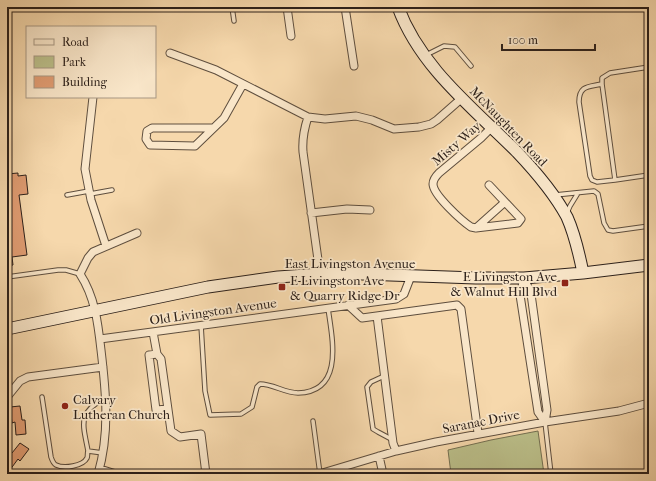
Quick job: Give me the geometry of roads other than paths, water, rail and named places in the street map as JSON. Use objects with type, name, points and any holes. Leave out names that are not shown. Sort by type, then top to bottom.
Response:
[{"type":"main road","name":"McNaughten Road","points":[[398,7],[410,32],[425,56],[462,98],[523,159],[553,195],[566,216],[577,245],[583,273]]},
{"type":"main road","name":"East Livingston Avenue","points":[[7,329],[214,286],[278,277],[320,274],[362,274],[487,279],[524,278],[649,265]]},
{"type":"street","points":[[287,7],[291,36]]},
{"type":"street","points":[[345,7],[354,66]]},
{"type":"street","points":[[170,53],[216,70],[308,117],[325,119],[356,116],[372,120],[394,129],[411,128],[426,126],[437,120],[462,98]]},
{"type":"street","points":[[213,128],[152,128],[147,131],[146,139],[150,145],[194,146],[224,118],[243,84]]},
{"type":"street","points":[[93,98],[85,161],[95,214],[106,246]]},
{"type":"street","points":[[308,117],[302,142],[320,274]]},
{"type":"street","name":"Misty Way","points":[[476,228],[466,224],[438,195],[433,184],[436,176],[492,127]]},
{"type":"street","points":[[476,228],[518,223],[521,219],[489,185]]},
{"type":"street","points":[[476,228],[505,202]]},
{"type":"street","points":[[311,213],[339,209],[370,210]]},
{"type":"street","points":[[116,474],[99,471],[106,430],[106,398],[96,310],[88,288],[80,274],[88,258],[93,252],[137,233]]},
{"type":"street","name":"Old Livingston Avenue","points":[[100,339],[399,298],[404,294],[411,276]]},
{"type":"street","points":[[524,278],[520,295],[538,412],[545,422]]},
{"type":"street","points":[[524,278],[531,294],[547,410],[545,422]]},
{"type":"street","points":[[348,306],[362,318],[457,305],[461,309],[463,316],[478,433]]},
{"type":"street","points":[[377,316],[393,440],[396,451]]},
{"type":"street","points":[[153,332],[157,354],[161,359],[171,432],[180,437],[201,434],[206,474]]},
{"type":"street","points":[[157,354],[149,355],[156,410],[168,409]]},
{"type":"street","points":[[7,397],[20,381],[28,378],[103,367]]},
{"type":"street","name":"Saranac Drive","points":[[320,474],[396,451],[478,433],[619,411],[649,403]]},
{"type":"street","points":[[379,456],[383,474]]},
{"type":"lane","points":[[232,7],[234,21]]},
{"type":"lane","points":[[425,56],[444,46],[455,47],[471,66]]},
{"type":"lane","points":[[615,180],[602,78],[610,73],[649,67]]},
{"type":"lane","points":[[602,84],[585,87],[579,95],[590,176],[592,180],[597,182],[649,175]]},
{"type":"lane","points":[[67,195],[112,190]]},
{"type":"lane","points":[[553,195],[594,191],[597,192],[604,223],[608,230],[613,231],[649,226]]},
{"type":"lane","points":[[566,216],[578,193]]},
{"type":"lane","points":[[7,277],[58,270],[66,270],[80,274]]},
{"type":"lane","points":[[201,325],[205,391],[210,415],[241,414],[252,408],[257,387],[260,384],[266,384],[297,393],[308,392],[318,388],[325,382],[330,372],[333,357],[328,308]]},
{"type":"lane","points":[[385,376],[371,382],[367,387],[373,429],[393,440]]},
{"type":"lane","points":[[42,397],[51,457],[56,465],[65,467],[83,462],[87,458],[88,451],[83,423],[86,414],[94,404],[106,398]]},
{"type":"lane","points":[[313,421],[320,474]]},
{"type":"lane","points":[[545,422],[551,474]]},
{"type":"lane","points":[[88,451],[103,453]]},
{"type":"place","name":"E Livingston Ave & Walnut Hill Blvd","points":[[565,283]]},
{"type":"place","name":"E Livingston Ave & Quarry Ridge Dr","points":[[282,287]]},
{"type":"place","name":"Calvary Lutheran Church","points":[[65,406]]}]
